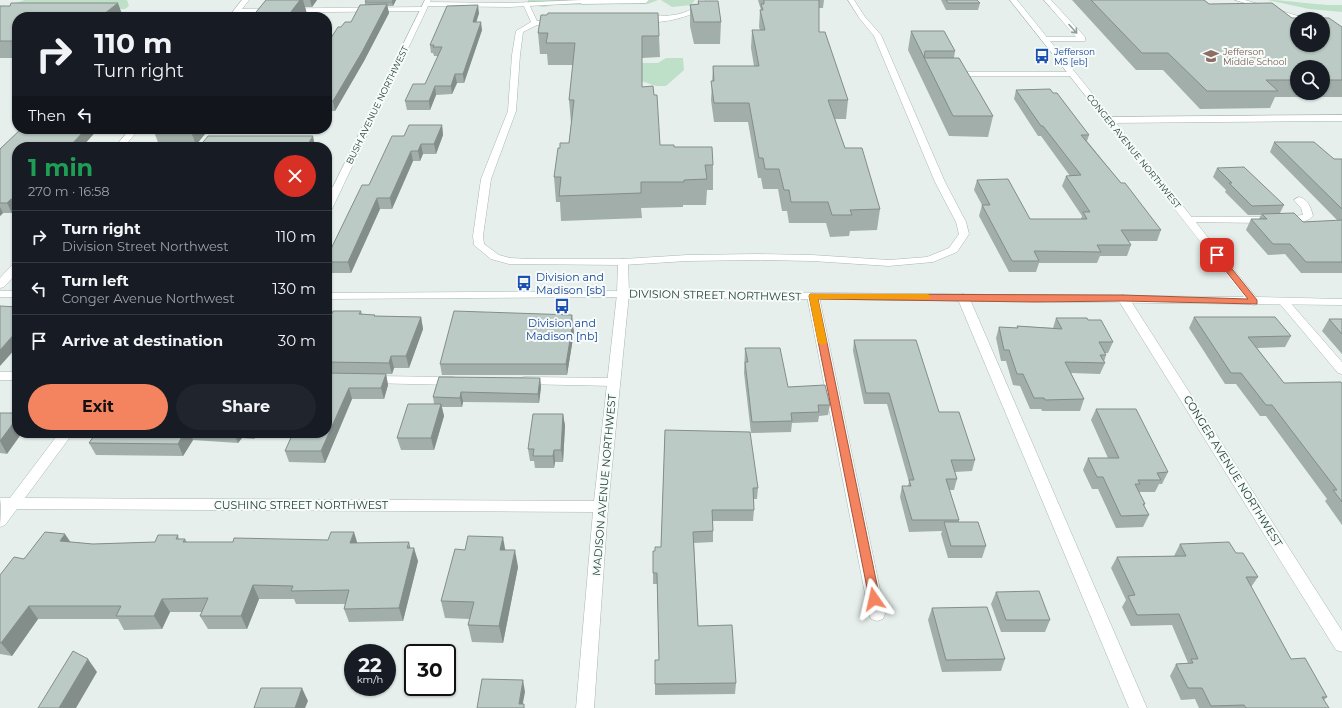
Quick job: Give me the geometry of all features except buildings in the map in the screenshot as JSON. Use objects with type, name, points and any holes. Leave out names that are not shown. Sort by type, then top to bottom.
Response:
[{"type":"street","points":[[236,12],[246,0]]},
{"type":"street","points":[[569,20],[535,23],[520,31],[516,55],[512,111],[486,179],[478,236],[479,244],[495,257],[509,261],[623,262],[687,258],[757,257],[812,258],[889,263],[929,260],[953,250],[960,242],[964,234],[961,222],[940,182],[920,132],[900,92],[877,35],[862,18],[851,0]]},
{"type":"street","name":"CONGER AVENUE NORTHWEST","points":[[1013,0],[1254,302]]},
{"type":"street","points":[[1045,39],[1082,39],[1047,0]]},
{"type":"street","points":[[1238,0],[1290,15]]},
{"type":"street","points":[[272,12],[426,4],[526,4],[646,1]]},
{"type":"street","points":[[636,19],[681,16],[702,3]]},
{"type":"street","name":"BUSH AVENUE NORTHWEST","points":[[332,190],[426,4]]},
{"type":"street","points":[[526,4],[535,23]]},
{"type":"street","points":[[941,74],[1072,74]]},
{"type":"street","points":[[1109,120],[1342,118]]},
{"type":"street","points":[[123,142],[131,134]]},
{"type":"street","points":[[1189,220],[1302,219],[1309,214],[1306,207],[1299,200]]},
{"type":"street","name":"MADISON AVENUE NORTHWEST","points":[[585,708],[602,507],[623,294],[623,262]]},
{"type":"street","points":[[0,285],[12,272]]},
{"type":"street","points":[[0,294],[12,294]]},
{"type":"street","name":"DIVISION STREET NORTHWEST","points":[[332,296],[623,294],[1034,299],[1123,298],[1254,302],[1342,302]]},
{"type":"street","points":[[813,296],[877,614]]},
{"type":"street","points":[[963,297],[1138,708]]},
{"type":"street","name":"CONGER AVENUE NORTHWEST","points":[[1123,298],[1342,645]]},
{"type":"street","points":[[1284,302],[1342,370]]},
{"type":"street","points":[[0,376],[12,376]]},
{"type":"street","points":[[357,380],[463,381]]},
{"type":"street","points":[[516,381],[614,382]]},
{"type":"street","points":[[0,521],[7,503],[62,438]]},
{"type":"street","name":"CUSHING STREET NORTHWEST","points":[[7,503],[602,507]]},
{"type":"green space","points":[[25,0],[127,0],[129,6],[125,9],[6,11],[12,4]]},
{"type":"green space","points":[[528,0],[658,0],[648,4],[553,5],[543,7],[528,4]]},
{"type":"green space","points":[[661,0],[695,0],[691,5],[672,7]]},
{"type":"green space","points":[[1268,0],[1323,5],[1342,5],[1342,12],[1309,9]]},
{"type":"green space","points":[[666,58],[683,58],[684,70],[666,86],[656,86],[633,78],[641,63],[658,63]]},
{"type":"slow traffic","points":[[822,343],[813,296],[928,297]]},
{"type":"place","name":"Jefferson MS [eb]","points":[[1042,56]]},
{"type":"place","name":"Jefferson Middle School","points":[[1211,56]]},
{"type":"place","name":"Division and Madison [sb]","points":[[524,283]]},
{"type":"place","name":"Division and Madison [nb]","points":[[562,306]]},
{"type":"route","points":[[874,599],[813,296],[1034,299],[1123,298],[1254,302],[1217,255]]}]
